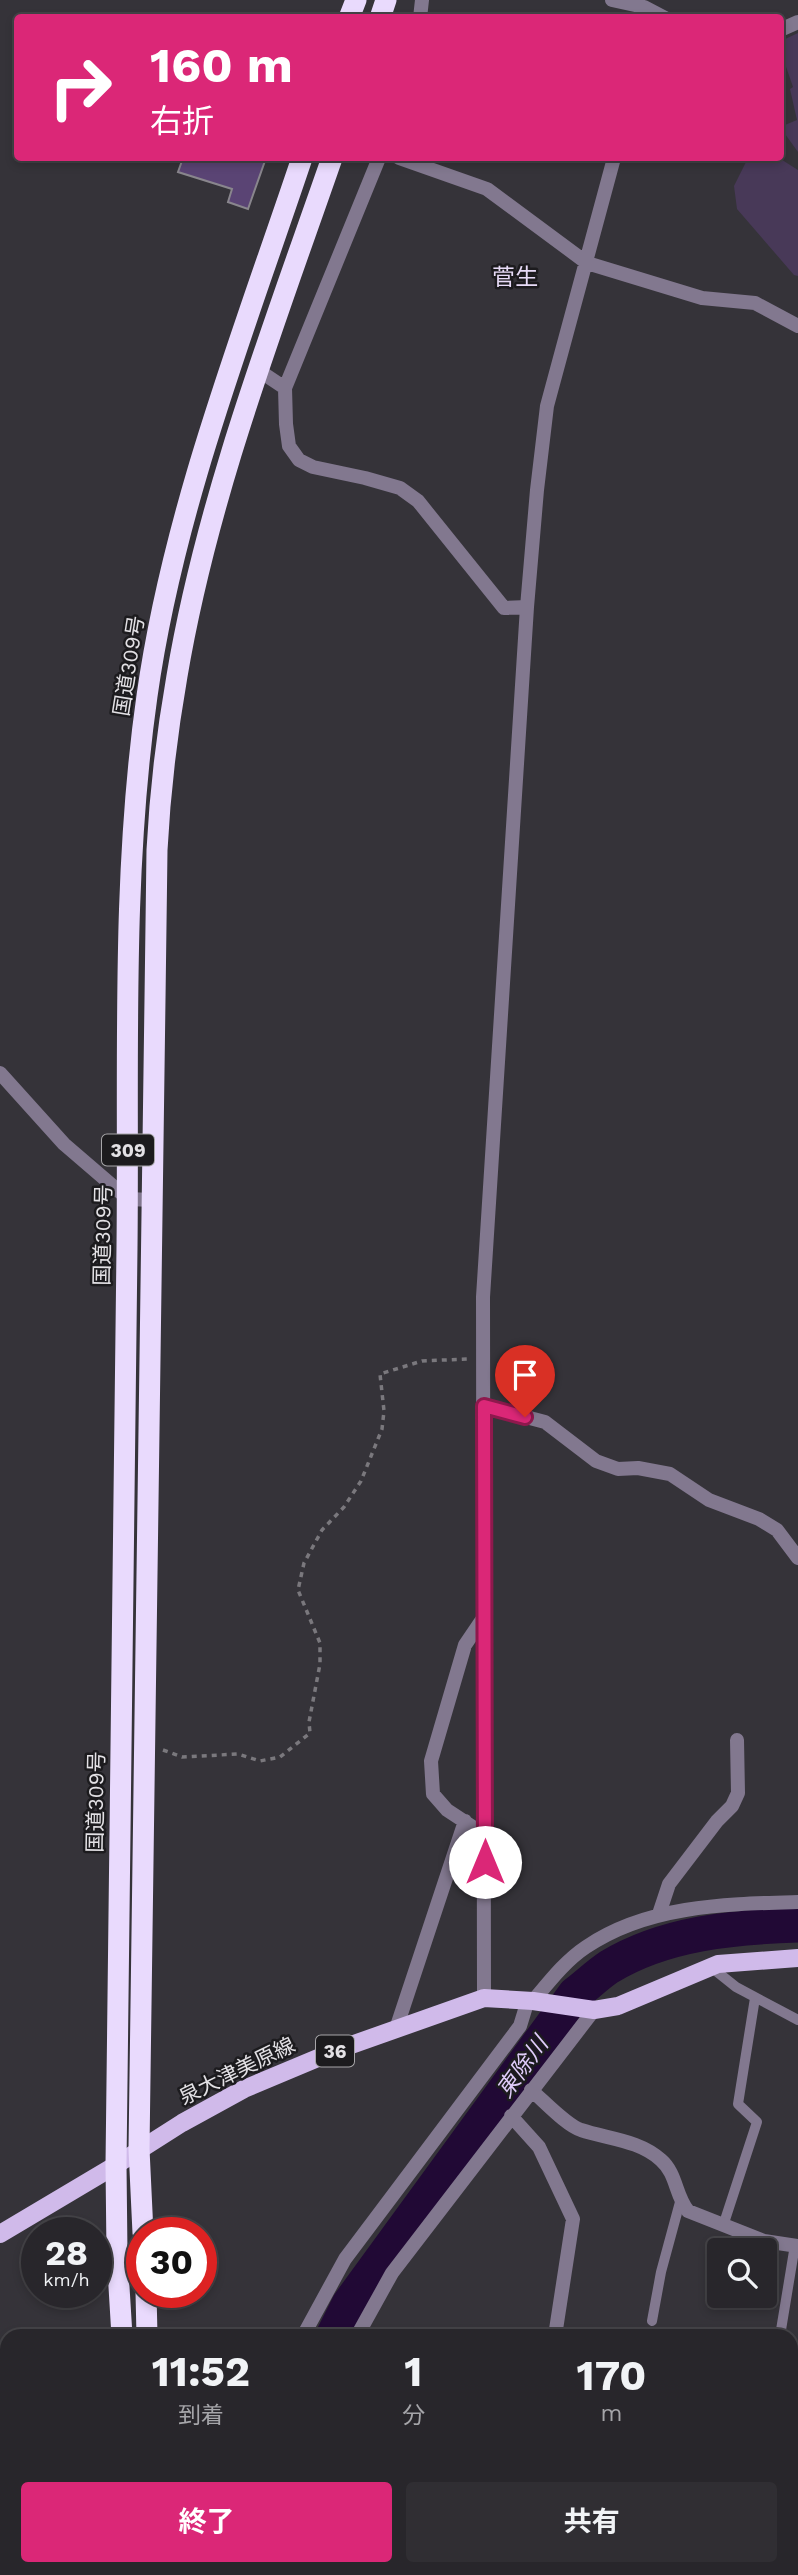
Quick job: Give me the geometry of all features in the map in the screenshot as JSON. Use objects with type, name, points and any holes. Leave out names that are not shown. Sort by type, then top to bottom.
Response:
[{"type":"highway","name":"国道309号","points":[[122,2329],[116,2165],[129,909],[132,839],[147,694],[162,611],[182,528],[207,444],[301,161]]},
{"type":"highway","name":"309","points":[[142,2217],[139,2150],[152,1200],[157,850],[162,786],[177,675],[208,532],[258,370],[331,161]]},
{"type":"highway","points":[[146,2308],[147,2329]]},
{"type":"main road","name":"泉大津美原線","points":[[0,2234],[182,2123],[244,2089],[337,2050],[484,1998],[535,2001],[590,2010],[618,2006],[712,1967],[798,1958]]},
{"type":"street","points":[[612,0],[644,7],[657,14]]},
{"type":"street","points":[[378,161],[285,388],[289,446],[299,460],[313,467],[400,488],[418,501],[503,608],[527,607]]},
{"type":"street","points":[[408,161],[487,189],[587,263],[702,298],[755,303],[798,326]]},
{"type":"street","points":[[484,1998],[483,1297],[527,607],[537,490],[548,405],[613,161]]},
{"type":"street","points":[[258,370],[285,388]]},
{"type":"street","points":[[0,1073],[64,1144],[128,1199],[152,1200]]},
{"type":"street","points":[[484,1406],[545,1422],[596,1461],[618,1469],[638,1468],[670,1474],[709,1500],[759,1519],[777,1530],[798,1558]]},
{"type":"street","points":[[484,1617],[465,1645],[431,1760],[433,1794],[447,1810],[485,1835]]},
{"type":"street","points":[[659,1914],[669,1884],[717,1821],[732,1806],[738,1793],[737,1740]]},
{"type":"street","points":[[396,2029],[465,1821]]},
{"type":"street","points":[[307,2329],[345,2259],[520,2026],[535,2001],[565,1965],[584,1948],[608,1934],[659,1914],[741,1904],[798,1902]]},
{"type":"street","points":[[361,2329],[392,2273],[590,2010]]},
{"type":"street","points":[[531,2090],[578,2130],[611,2137],[659,2158],[671,2170],[680,2202],[688,2211],[764,2241],[796,2246]]},
{"type":"street","points":[[512,2116],[539,2147],[573,2219],[556,2329]]},
{"type":"lane","points":[[712,1967],[736,1987],[798,2020]]},
{"type":"lane","points":[[723,2226],[757,2122],[738,2104],[755,1998]]},
{"type":"lane","points":[[652,2321],[661,2272],[680,2202]]},
{"type":"lane","points":[[781,2329],[796,2246]]},
{"type":"path","points":[[145,1740],[170,1754],[182,1757],[238,1754],[260,1760],[280,1757],[310,1732],[309,1721],[320,1664],[320,1643],[298,1590],[304,1563],[322,1530],[344,1507],[362,1481],[382,1429],[384,1411],[380,1374],[422,1361],[483,1358]]},
{"type":"shaded area","points":[[798,33],[798,152],[784,133],[784,125],[797,120],[790,89],[793,87],[784,61],[784,40]]},
{"type":"shaded area","points":[[746,161],[784,161],[798,170],[798,276],[794,275],[737,209],[734,186]]},
{"type":"building","points":[[182,161],[265,161],[248,209],[228,202],[232,189],[178,172]]},
{"type":"waterway","name":"東除川","points":[[336,2329],[349,2304],[575,1994],[609,1967],[653,1946],[725,1930],[798,1925]]},
{"type":"district","name":"菅生","points":[[515,277]]},
{"type":"route","points":[[485,1862],[484,1406],[525,1417]]}]
